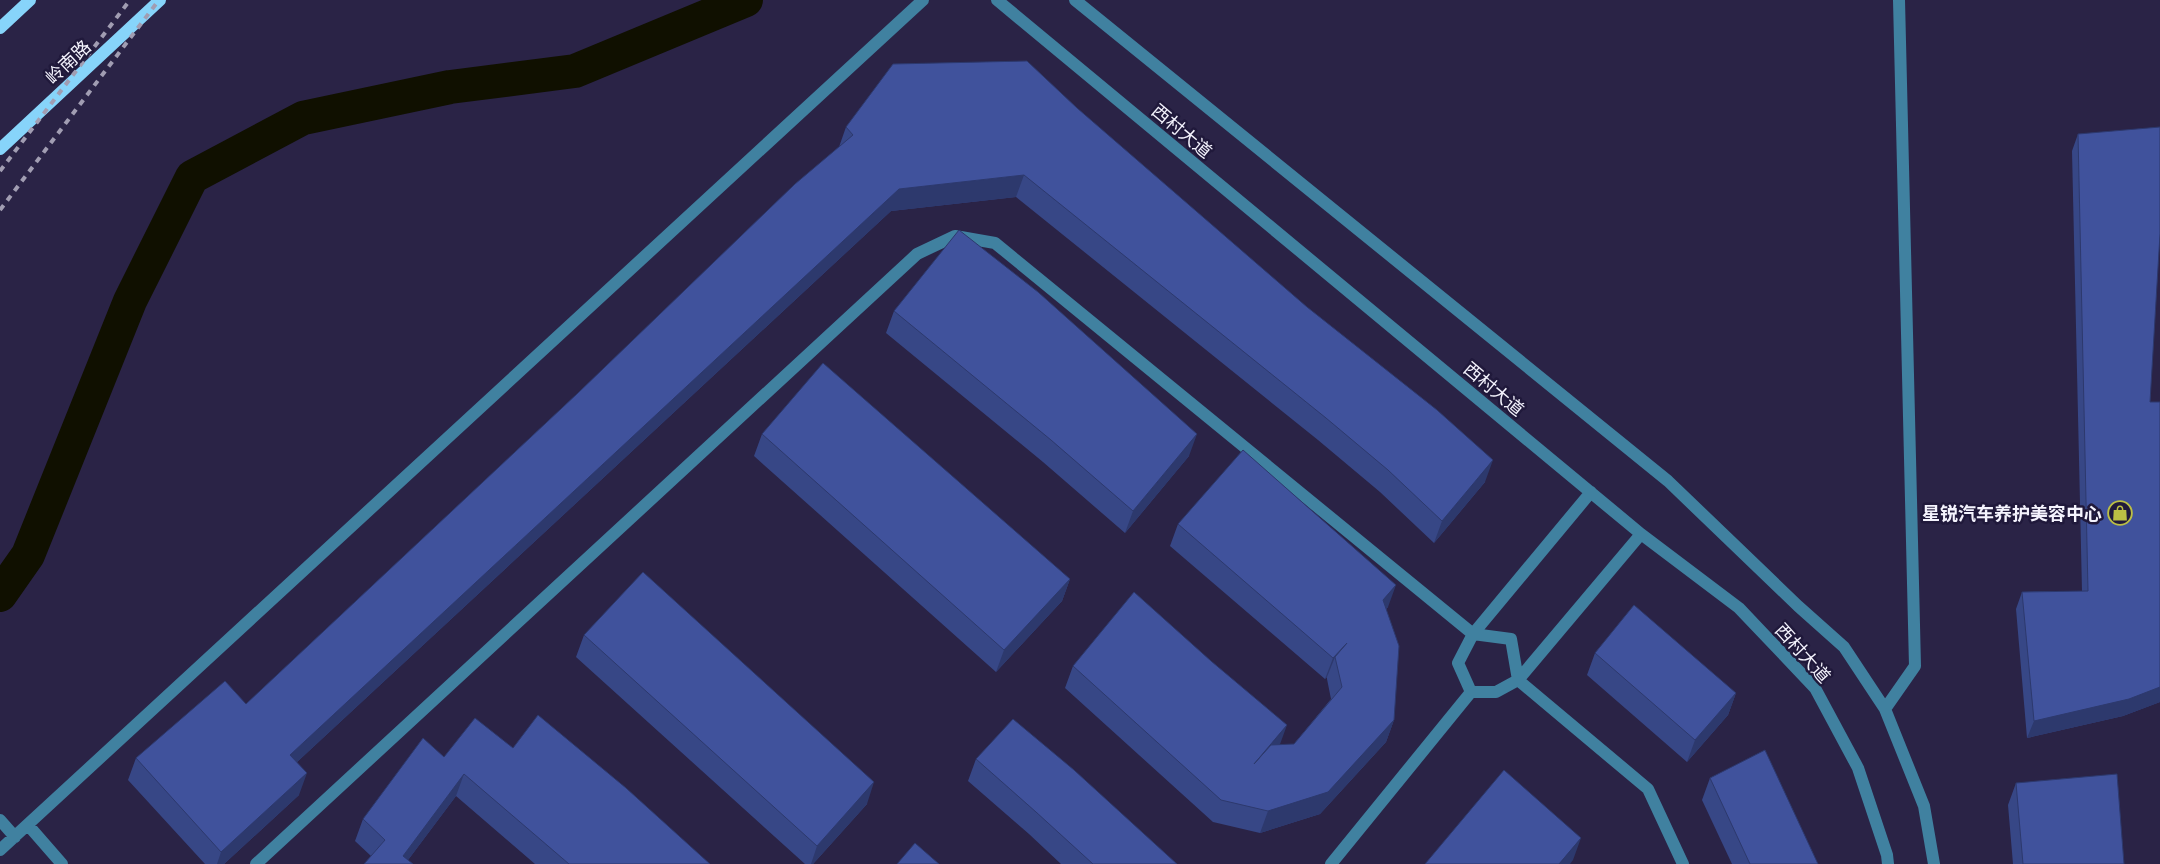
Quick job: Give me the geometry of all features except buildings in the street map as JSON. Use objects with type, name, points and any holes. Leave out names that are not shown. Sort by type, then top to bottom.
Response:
[{"type":"main road","points":[[0,28],[30,0]]},
{"type":"main road","name":"岭南路","points":[[0,149],[160,0]]},
{"type":"street","points":[[0,850],[923,0]]},
{"type":"street","name":"西村大道","points":[[997,0],[1641,534],[1739,608],[1815,688],[1858,768],[1887,855],[1888,864]]},
{"type":"street","name":"西村大道","points":[[1075,0],[1668,481],[1798,606],[1844,647],[1885,709],[1924,806],[1934,864]]},
{"type":"street","points":[[1885,709],[1916,666],[1899,0]]},
{"type":"street","points":[[256,864],[917,254],[955,236],[995,243],[1473,634],[1511,639],[1518,680],[1648,789],[1683,864]]},
{"type":"street","points":[[1471,692],[1458,663],[1473,634],[1591,492]]},
{"type":"street","points":[[1471,692],[1496,692],[1518,680],[1641,534]]},
{"type":"street","points":[[1331,864],[1471,692]]},
{"type":"street","points":[[0,820],[15,837]]},
{"type":"street","points":[[28,824],[62,864]]},
{"type":"waterway","points":[[0,595],[28,555],[130,301],[192,177],[303,118],[450,87],[575,71],[746,0]]},
{"type":"railway","points":[[0,171],[130,0]]},
{"type":"railway","points":[[0,210],[159,0]]},
{"type":"place","name":"星锐汽车养护美容中心","points":[[2120,513]]}]
